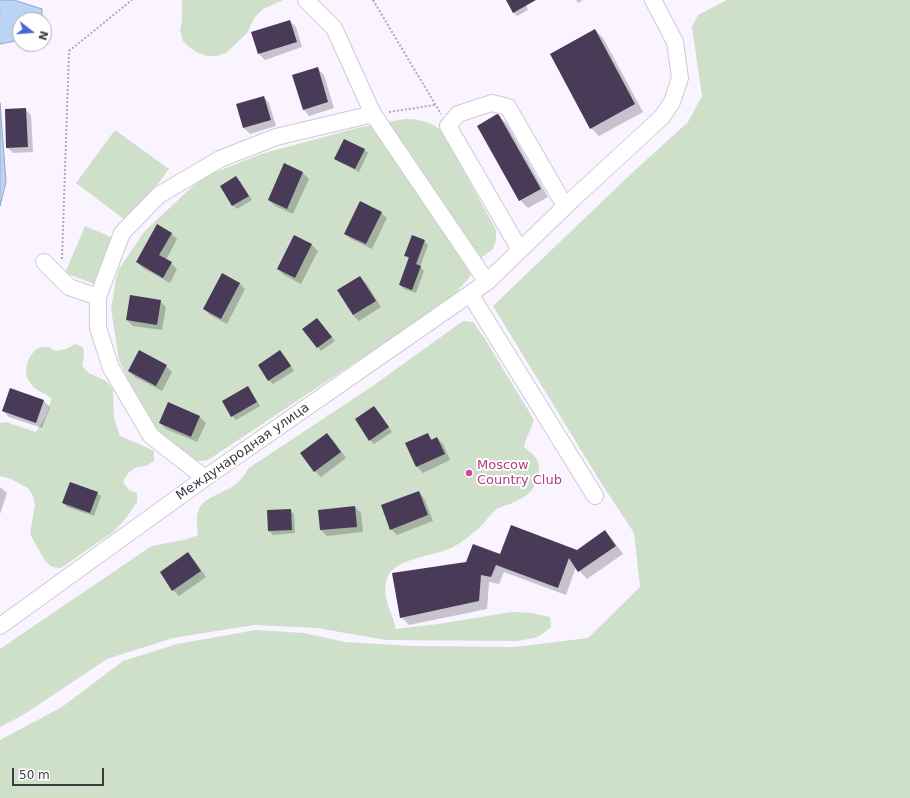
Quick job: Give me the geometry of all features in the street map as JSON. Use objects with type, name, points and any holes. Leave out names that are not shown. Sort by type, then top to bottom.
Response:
[{"type":"street","points":[[306,0],[334,28],[373,114],[487,282]]},
{"type":"street","name":"Международная улица","points":[[0,626],[205,478],[487,282],[565,206],[662,117],[672,102],[680,78],[675,42],[653,0]]},
{"type":"street","points":[[520,250],[448,126],[458,114],[492,103],[508,107],[565,206]]},
{"type":"street","points":[[205,478],[151,436],[111,368],[98,328],[98,297],[122,233],[159,195],[220,159],[276,136],[373,114]]},
{"type":"street","points":[[44,262],[69,288],[98,297]]},
{"type":"street","points":[[470,294],[595,496]]},
{"type":"path","points":[[61,280],[69,51],[132,0]]},
{"type":"path","points":[[373,0],[448,126]]},
{"type":"path","points":[[373,114],[435,105]]},
{"type":"green space","points":[[182,0],[283,0],[263,9],[255,17],[247,33],[226,53],[217,56],[207,56],[198,53],[183,41],[180,30],[182,20]]},
{"type":"green space","points":[[727,0],[910,0],[910,798],[0,798],[0,740],[62,707],[123,661],[177,644],[256,630],[304,633],[345,642],[412,646],[514,647],[588,638],[640,587],[634,533],[598,478],[493,306],[633,172],[688,122],[702,96],[692,27],[698,15]]},
{"type":"green space","points":[[405,119],[425,122],[442,131],[496,230],[496,240],[493,249],[477,261],[469,278],[449,300],[208,460],[199,461],[189,458],[181,453],[151,425],[119,360],[111,309],[119,269],[144,232],[194,185],[211,174],[261,154],[357,128]]},
{"type":"green space","points":[[115,130],[169,169],[129,223],[76,183]]},
{"type":"green space","points":[[85,226],[113,238],[94,284],[65,273]]},
{"type":"green space","points":[[463,321],[473,322],[485,339],[534,420],[524,447],[537,460],[539,465],[538,477],[533,489],[528,494],[497,509],[467,538],[451,548],[407,561],[393,570],[388,576],[385,589],[388,603],[396,629],[512,612],[532,613],[550,617],[551,627],[543,634],[536,637],[517,641],[386,640],[317,628],[254,625],[173,638],[107,659],[23,715],[0,727],[0,649],[150,547],[198,535],[197,513],[203,503],[211,497],[231,488],[241,479],[249,468],[374,385]]},
{"type":"green space","points":[[75,344],[83,347],[84,357],[82,366],[89,373],[106,381],[113,389],[114,418],[120,436],[154,451],[154,461],[146,466],[137,467],[128,473],[123,482],[129,490],[137,493],[137,502],[126,518],[113,532],[61,568],[52,567],[45,561],[30,534],[35,505],[33,496],[28,488],[11,479],[0,476],[0,423],[6,422],[36,432],[46,416],[52,398],[36,389],[31,384],[26,373],[27,363],[32,354],[38,348],[48,347],[56,351],[66,349]]},
{"type":"water","points":[[0,0],[14,0],[42,9],[42,12],[12,12],[12,42],[0,44]]},
{"type":"water","points":[[0,103],[6,182],[0,206]]},
{"type":"building","points":[[506,0],[536,0],[513,13]]},
{"type":"building","points":[[290,20],[297,42],[258,54],[251,32]]},
{"type":"building","points":[[595,29],[635,104],[590,129],[550,54]]},
{"type":"building","points":[[318,67],[328,102],[303,110],[292,75]]},
{"type":"building","points":[[264,96],[271,120],[243,128],[236,104]]},
{"type":"building","points":[[26,108],[28,147],[6,148],[5,109]]},
{"type":"building","points":[[497,114],[499,115],[541,189],[519,201],[477,126]]},
{"type":"building","points":[[344,139],[365,149],[355,169],[334,159]]},
{"type":"building","points":[[284,163],[303,172],[287,209],[268,200]]},
{"type":"building","points":[[236,176],[249,196],[232,206],[220,186]]},
{"type":"building","points":[[360,201],[382,212],[366,244],[344,234]]},
{"type":"building","points":[[157,224],[172,233],[159,255],[172,262],[163,278],[136,262]]},
{"type":"building","points":[[294,235],[312,244],[295,278],[277,269]]},
{"type":"building","points":[[412,235],[425,240],[416,264],[421,266],[412,290],[399,285],[409,257],[404,256]]},
{"type":"building","points":[[222,273],[240,283],[221,319],[203,309]]},
{"type":"building","points":[[360,276],[376,301],[353,315],[337,290]]},
{"type":"building","points":[[130,295],[161,300],[157,325],[126,320]]},
{"type":"building","points":[[317,318],[332,337],[317,348],[302,329]]},
{"type":"building","points":[[139,350],[167,365],[156,386],[128,371]]},
{"type":"building","points":[[280,350],[291,366],[268,381],[258,365]]},
{"type":"building","points":[[248,386],[257,402],[231,417],[222,401]]},
{"type":"building","points":[[10,388],[44,400],[36,423],[2,411]]},
{"type":"building","points":[[168,402],[200,416],[191,437],[159,423]]},
{"type":"building","points":[[374,406],[389,427],[369,441],[355,419]]},
{"type":"building","points":[[327,433],[341,452],[314,472],[300,453]]},
{"type":"building","points":[[428,433],[431,440],[437,437],[445,454],[416,467],[405,443]]},
{"type":"building","points":[[70,482],[98,492],[90,513],[62,503]]},
{"type":"building","points":[[419,491],[428,515],[390,530],[381,505]]},
{"type":"building","points":[[355,506],[357,527],[320,530],[318,510]]},
{"type":"building","points":[[291,509],[292,530],[268,531],[267,510]]},
{"type":"building","points":[[511,525],[577,550],[605,530],[616,546],[578,572],[569,558],[558,588],[496,565],[491,577],[481,575],[479,601],[400,618],[392,573],[466,562],[473,544],[500,554]]},
{"type":"building","points":[[188,552],[201,571],[172,591],[160,572]]},
{"type":"place","name":"Moscow Country Club","points":[[469,473]]}]
